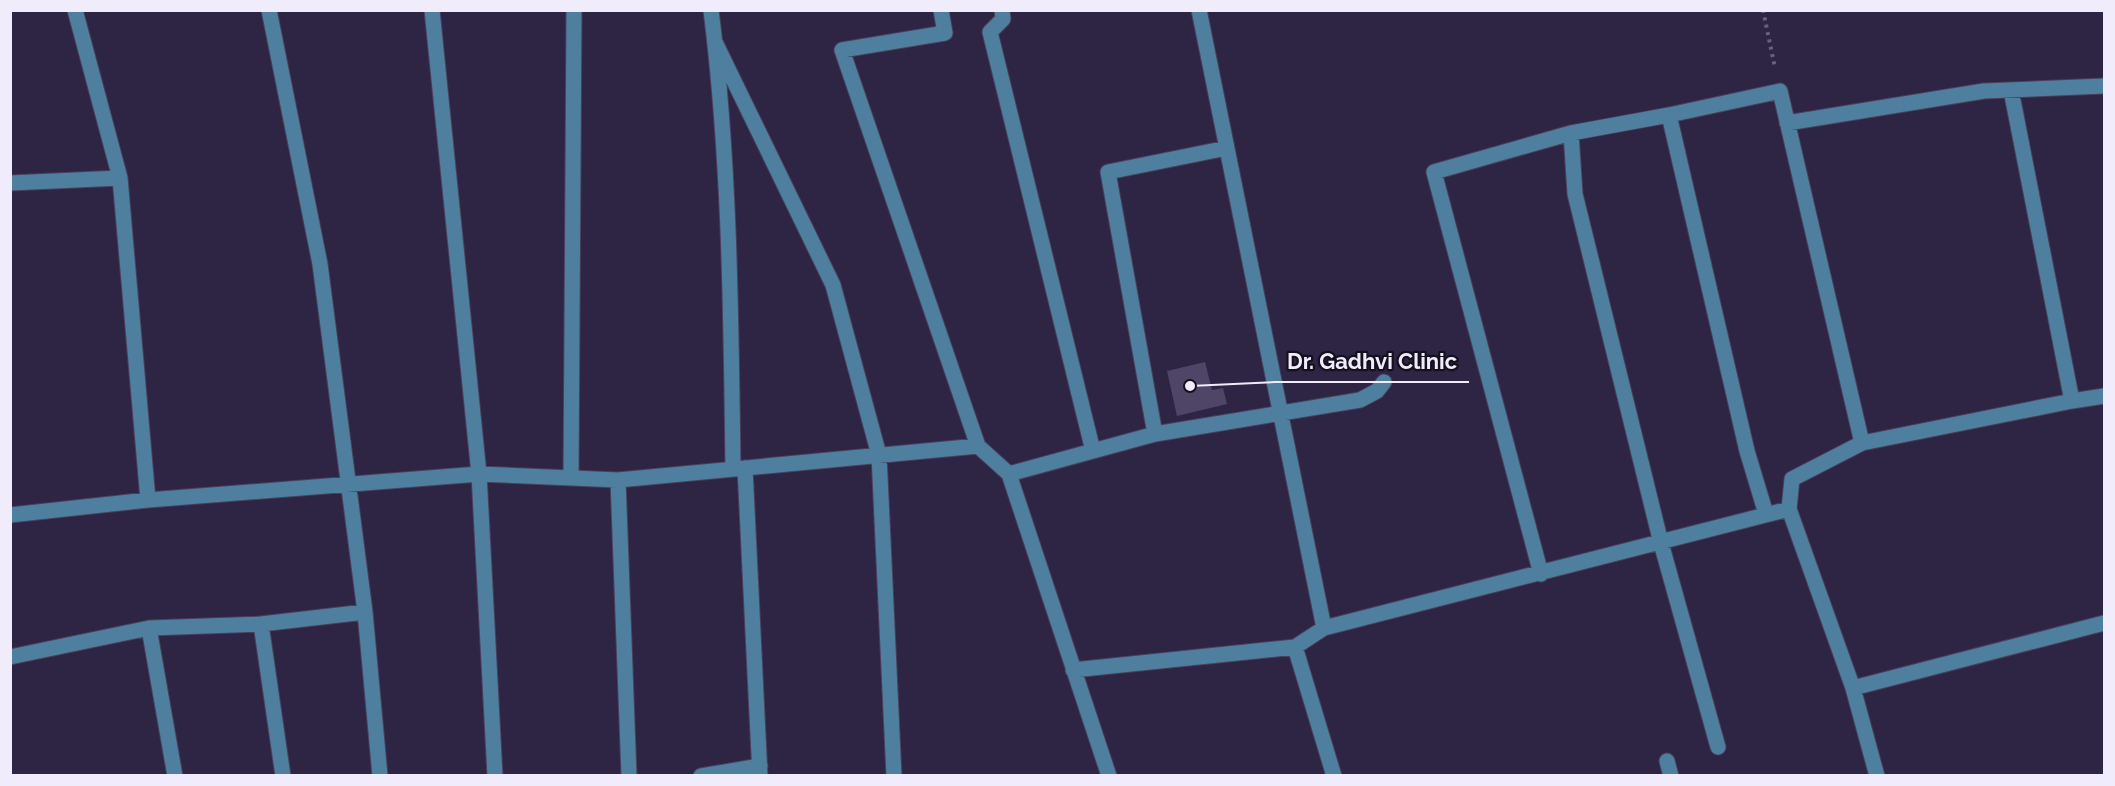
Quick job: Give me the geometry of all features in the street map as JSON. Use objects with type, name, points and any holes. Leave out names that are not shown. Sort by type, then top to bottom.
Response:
[{"type":"street","points":[[75,10],[120,178],[148,500]]},
{"type":"street","points":[[269,10],[320,264],[365,612],[380,776]]},
{"type":"street","points":[[432,10],[479,474],[495,776]]},
{"type":"street","points":[[571,478],[574,10]]},
{"type":"street","points":[[701,776],[760,771],[739,468],[720,78],[711,10]]},
{"type":"street","points":[[940,10],[945,33],[842,50],[978,446],[1009,474],[1109,776]]},
{"type":"street","points":[[1002,10],[1003,19],[990,32],[1093,451]]},
{"type":"street","points":[[1199,10],[1324,628]]},
{"type":"street","points":[[715,42],[833,285],[879,455],[894,776]]},
{"type":"street","points":[[1787,123],[1984,91],[2104,86]]},
{"type":"street","points":[[2011,90],[2072,402]]},
{"type":"street","points":[[1540,574],[1434,172],[1571,133],[1780,91],[1862,443]]},
{"type":"street","points":[[1669,115],[1747,451],[1767,514]]},
{"type":"street","points":[[1571,133],[1575,194],[1661,543],[1718,747]]},
{"type":"street","points":[[1155,434],[1108,172],[1227,148]]},
{"type":"street","points":[[10,183],[120,178]]},
{"type":"street","points":[[1009,474],[1155,434],[1280,411],[1360,400],[1377,391],[1384,382]]},
{"type":"street","points":[[1877,776],[1852,688],[1789,509],[1792,479],[1862,443],[2104,396]]},
{"type":"street","points":[[10,515],[148,500],[479,474],[618,480],[978,446]]},
{"type":"street","points":[[618,480],[629,776]]},
{"type":"street","points":[[1073,670],[1295,647],[1324,628],[1789,509]]},
{"type":"street","points":[[10,657],[149,628],[261,624],[365,612]]},
{"type":"street","points":[[1852,688],[2104,623]]},
{"type":"street","points":[[261,624],[283,776]]},
{"type":"street","points":[[149,628],[175,776]]},
{"type":"street","points":[[1295,647],[1334,776]]},
{"type":"path","points":[[1763,10],[1780,91]]},
{"type":"building","points":[[1205,362],[1212,390],[1223,388],[1227,404],[1177,416],[1167,371]]},
{"type":"place","name":"Dr. Gadhvi Clinic","points":[[1190,386]]}]
